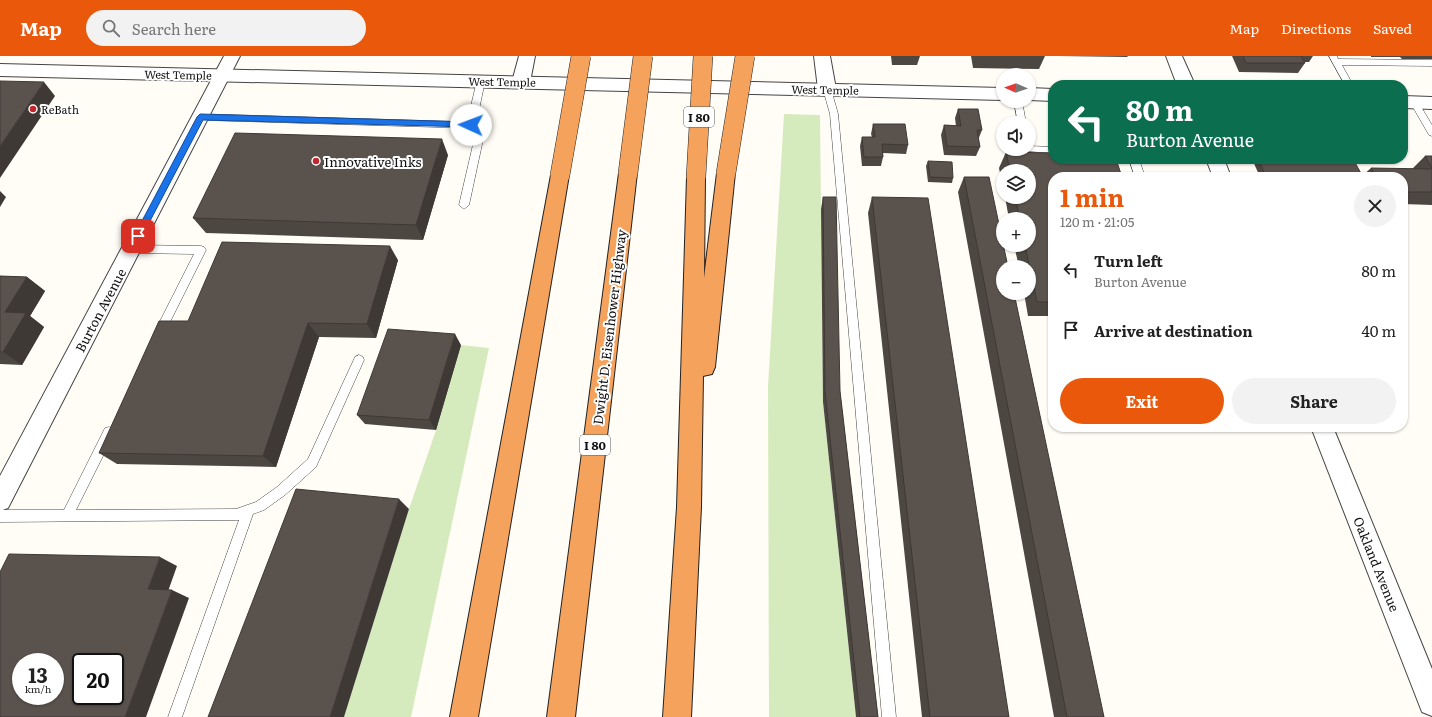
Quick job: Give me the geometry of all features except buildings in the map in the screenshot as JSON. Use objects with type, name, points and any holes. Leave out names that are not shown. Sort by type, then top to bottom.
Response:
[{"type":"highway","points":[[464,717],[581,56]]},
{"type":"highway","name":"Dwight D. Eisenhower Highway","points":[[562,717],[643,56]]},
{"type":"highway","name":"I 80","points":[[677,717],[689,507],[696,177],[703,56]]},
{"type":"highway","points":[[689,507],[726,173],[745,56]]},
{"type":"street","name":"Burton Avenue","points":[[0,500],[232,56]]},
{"type":"street","points":[[521,82],[527,56]]},
{"type":"street","points":[[822,56],[827,89]]},
{"type":"street","points":[[1174,56],[1184,80]]},
{"type":"street","name":"West Temple","points":[[0,70],[996,94]]},
{"type":"street","points":[[1036,94],[1048,95]]},
{"type":"street","points":[[1409,102],[1432,103]]},
{"type":"street","name":"Oakland Avenue","points":[[1324,432],[1432,702]]},
{"type":"lane","points":[[1334,59],[1432,63]]},
{"type":"lane","points":[[1334,59],[1346,80]]},
{"type":"lane","points":[[471,125],[481,81]]},
{"type":"lane","points":[[827,89],[834,114],[889,717]]},
{"type":"lane","points":[[1409,102],[1432,133]]},
{"type":"lane","points":[[200,117],[471,125],[480,135],[464,205]]},
{"type":"lane","points":[[1036,149],[1048,150]]},
{"type":"lane","points":[[132,249],[201,250],[155,341]]},
{"type":"lane","points":[[0,516],[236,515],[260,506],[281,491],[312,463],[359,360]]},
{"type":"lane","points":[[67,516],[113,425]]},
{"type":"lane","points":[[175,717],[248,511]]},
{"type":"green space","points":[[784,114],[820,115],[823,402],[856,717],[769,717],[768,387]]},
{"type":"green space","points":[[461,345],[489,348],[411,717],[344,717],[409,509],[436,430]]},
{"type":"place","name":"ReBath","points":[[33,109]]},
{"type":"place","name":"Innovative Inks","points":[[316,161]]},
{"type":"route","points":[[138,236],[200,117],[471,125]]}]
